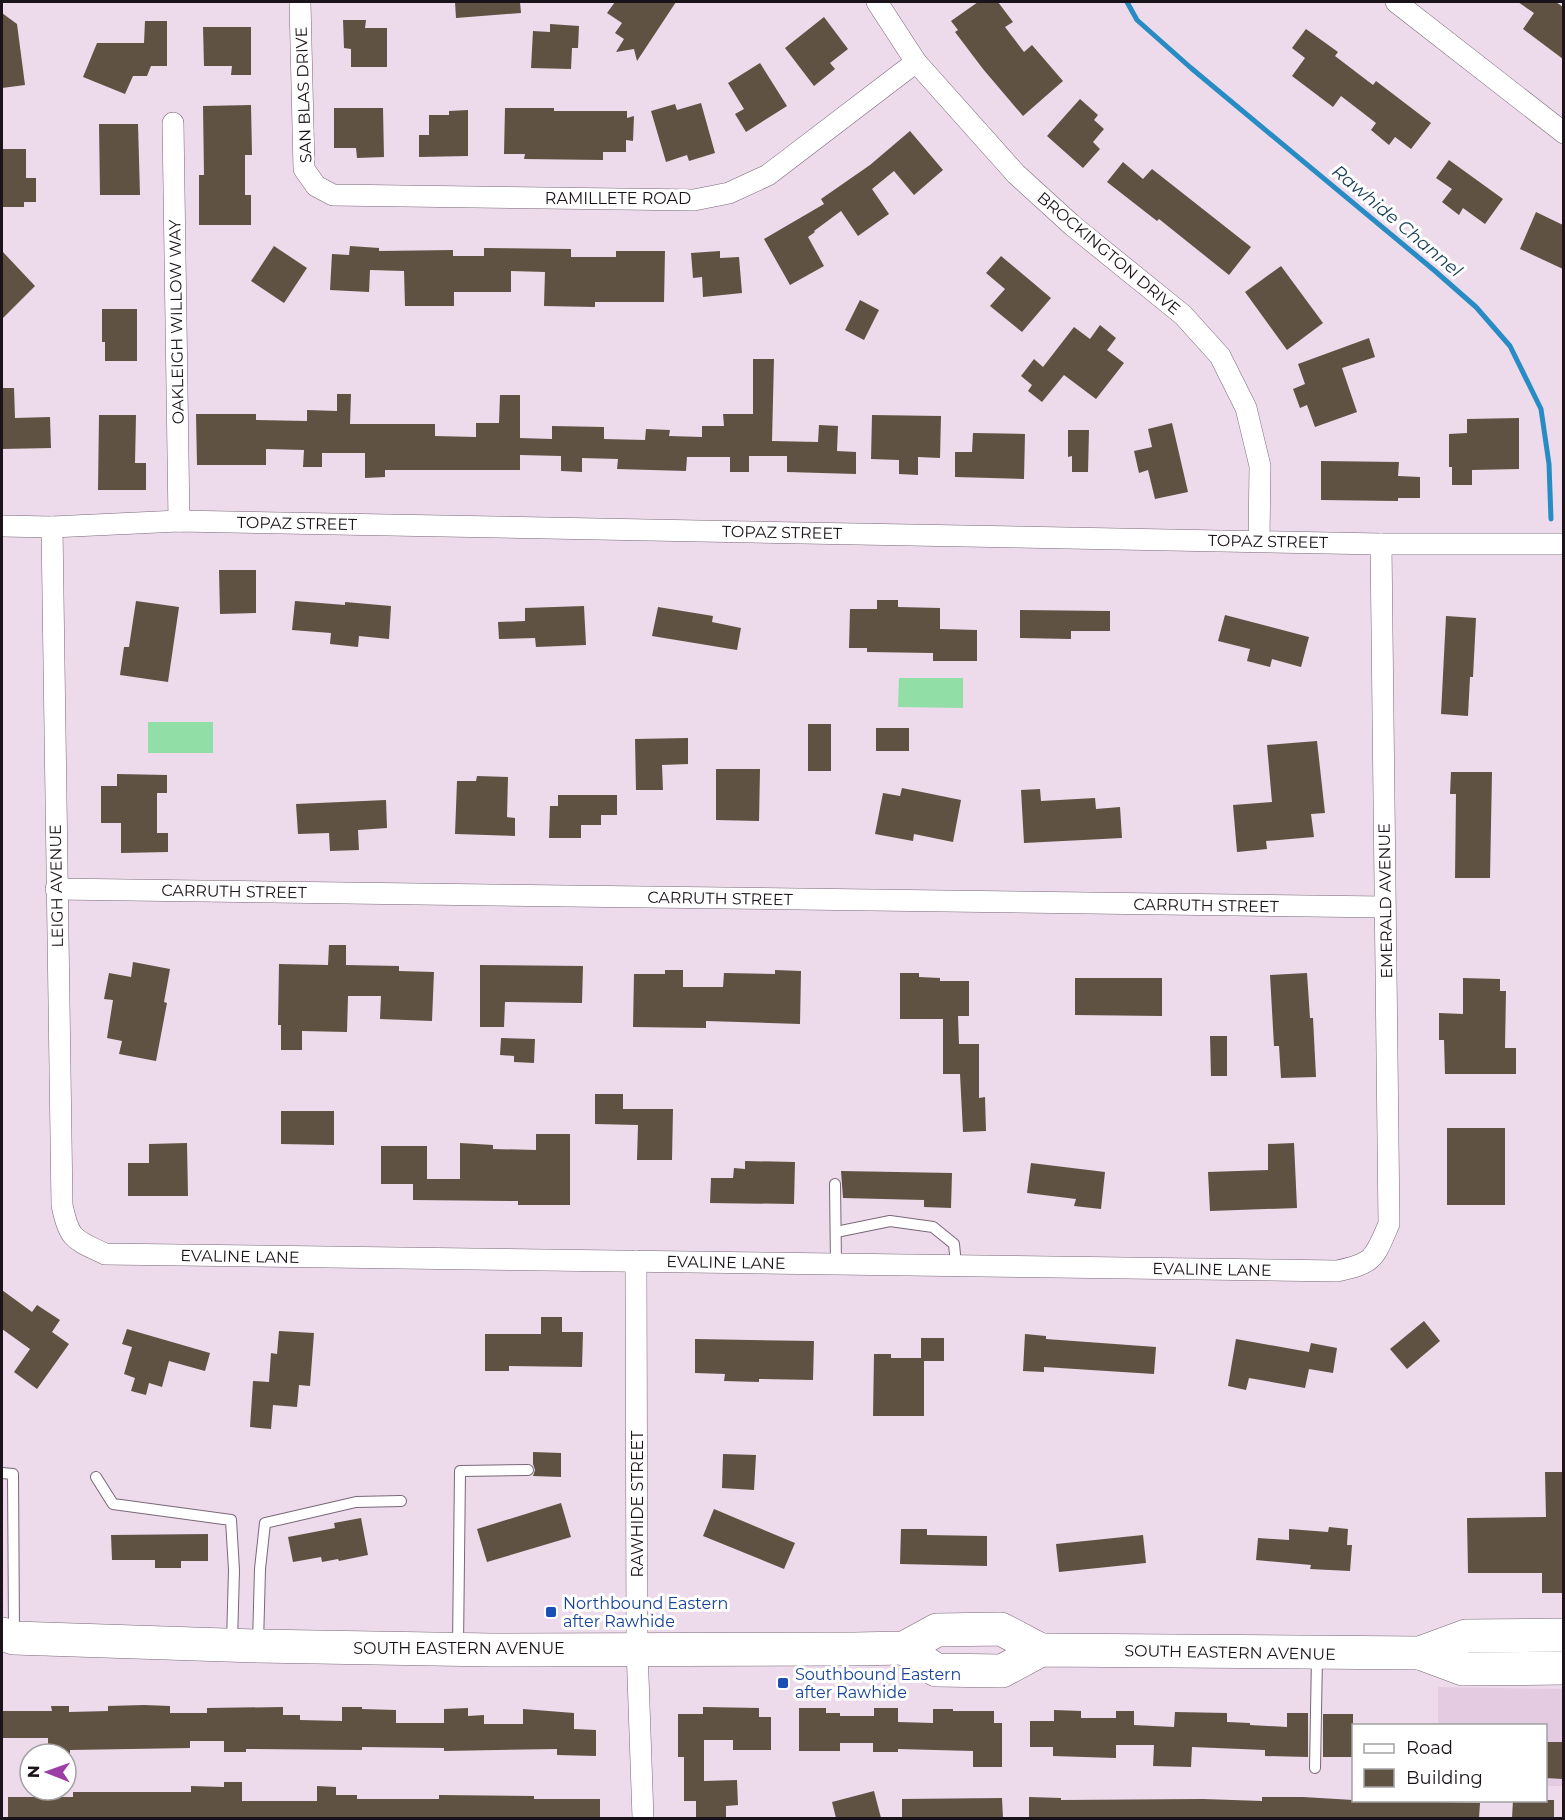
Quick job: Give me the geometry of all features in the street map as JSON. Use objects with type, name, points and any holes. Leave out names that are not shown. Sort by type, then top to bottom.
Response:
[{"type":"main road","name":"SOUTH EASTERN AVENUE","points":[[6,1639],[458,1650],[904,1648],[936,1670],[1002,1671],[1041,1650],[1420,1653],[1466,1636],[1563,1635]]},
{"type":"main road","name":"SOUTH EASTERN AVENUE","points":[[1420,1653],[1463,1669],[1563,1668]]},
{"type":"street","name":"SAN BLAS DRIVE","points":[[300,2],[304,169],[316,186]]},
{"type":"street","name":"BROCKINGTON DRIVE","points":[[877,2],[916,62],[1016,174],[1072,226],[1183,315],[1220,356],[1246,408],[1260,466],[1258,541]]},
{"type":"street","points":[[1396,2],[1563,133]]},
{"type":"street","name":"RAMILLETE ROAD","points":[[316,186],[333,195],[694,200],[729,193],[768,175],[916,62]]},
{"type":"street","name":"OAKLEIGH WILLOW WAY","points":[[173,123],[179,521]]},
{"type":"street","name":"TOPAZ STREET","points":[[2,526],[52,527],[179,521],[1381,544],[1563,544]]},
{"type":"street","name":"LEIGH AVENUE","points":[[52,527],[62,1204],[66,1224],[77,1241]]},
{"type":"street","name":"EMERALD AVENUE","points":[[1375,1256],[1389,1224],[1381,544]]},
{"type":"street","name":"CARRUTH STREET","points":[[56,889],[1384,907]]},
{"type":"street","name":"EVALINE LANE","points":[[77,1241],[105,1254],[1337,1271],[1359,1266],[1375,1256]]},
{"type":"street","name":"RAWHIDE STREET","points":[[636,1261],[638,1648],[643,1818]]},
{"type":"lane","points":[[835,1184],[836,1264]]},
{"type":"lane","points":[[836,1232],[890,1221],[933,1227],[954,1244],[956,1265]]},
{"type":"lane","points":[[458,1650],[460,1471],[528,1470]]},
{"type":"lane","points":[[2,1473],[13,1474],[6,1639]]},
{"type":"lane","points":[[96,1477],[113,1504],[231,1520],[234,1570],[245,1645]]},
{"type":"lane","points":[[245,1645],[260,1569],[265,1523],[356,1502],[401,1501]]},
{"type":"lane","points":[[1315,1768],[1317,1653]]},
{"type":"shaded area","points":[[1438,1687],[1563,1689],[1563,1786],[1547,1786],[1547,1724],[1438,1724]]},
{"type":"green space","points":[[899,678],[963,678],[963,708],[898,707]]},
{"type":"green space","points":[[148,722],[213,722],[213,753],[148,753]]},
{"type":"building","points":[[455,2],[520,2],[521,13],[456,18]]},
{"type":"building","points":[[615,2],[676,2],[637,61],[634,49],[616,52],[624,39],[615,33],[622,23],[607,13]]},
{"type":"building","points":[[978,2],[998,2],[1013,22],[1005,27],[1024,52],[1032,45],[1063,81],[1023,116],[955,32],[958,30],[951,21]]},
{"type":"building","points":[[1518,2],[1556,2],[1563,7],[1563,59],[1523,29],[1534,13]]},
{"type":"building","points":[[2,13],[17,24],[25,85],[2,88]]},
{"type":"building","points":[[824,17],[848,49],[830,63],[835,69],[814,86],[785,48]]},
{"type":"building","points":[[343,20],[366,20],[365,28],[387,28],[387,67],[351,67],[351,49],[344,48]]},
{"type":"building","points":[[145,21],[167,21],[167,66],[151,66],[147,76],[133,76],[125,94],[83,77],[97,43],[144,43]]},
{"type":"building","points":[[550,24],[579,26],[578,48],[572,48],[571,69],[531,68],[533,31],[550,32]]},
{"type":"building","points":[[203,27],[251,27],[251,75],[231,75],[232,66],[204,66]]},
{"type":"building","points":[[1306,29],[1338,52],[1335,56],[1373,85],[1376,81],[1431,123],[1411,149],[1395,137],[1389,145],[1371,130],[1376,123],[1341,96],[1333,107],[1292,76],[1305,58],[1292,48]]},
{"type":"building","points":[[760,63],[787,106],[746,132],[735,114],[744,109],[728,83]]},
{"type":"building","points":[[1080,99],[1098,115],[1094,120],[1104,129],[1093,142],[1100,149],[1083,168],[1047,136]]},
{"type":"building","points":[[701,103],[715,153],[689,161],[687,155],[666,162],[651,111],[675,104],[677,110]]},
{"type":"building","points":[[251,105],[252,155],[245,155],[245,195],[251,195],[251,225],[199,225],[199,175],[204,175],[203,106]]},
{"type":"building","points":[[334,108],[383,108],[384,157],[357,158],[356,148],[334,148]]},
{"type":"building","points":[[505,108],[627,111],[627,118],[634,116],[633,141],[626,140],[626,152],[603,152],[603,160],[524,159],[525,154],[504,154]]},
{"type":"building","points":[[468,110],[468,156],[419,157],[419,135],[429,135],[429,115],[449,115],[449,111]]},
{"type":"building","points":[[99,124],[138,124],[140,195],[100,195]]},
{"type":"building","points":[[910,131],[943,170],[914,195],[894,171],[872,189],[889,214],[858,236],[841,211],[814,231],[808,237],[824,266],[790,285],[764,239],[824,204],[821,199],[870,165]]},
{"type":"building","points":[[2,149],[26,149],[26,178],[36,178],[36,202],[24,202],[24,207],[2,207]]},
{"type":"building","points":[[1449,160],[1503,199],[1485,224],[1463,208],[1459,215],[1442,202],[1452,189],[1436,178]]},
{"type":"building","points":[[1123,162],[1143,179],[1152,169],[1251,247],[1229,275],[1159,219],[1157,221],[1107,182]]},
{"type":"building","points":[[1536,212],[1563,225],[1563,269],[1520,249]]},
{"type":"building","points":[[274,246],[307,268],[284,303],[251,281]]},
{"type":"building","points":[[350,246],[379,248],[379,251],[453,250],[453,256],[484,256],[484,248],[571,249],[571,257],[616,257],[616,251],[665,251],[664,302],[595,302],[595,307],[544,306],[545,272],[511,271],[511,292],[454,292],[454,306],[405,306],[404,271],[370,270],[369,292],[330,290],[332,254],[349,255]]},
{"type":"building","points":[[2,251],[35,286],[2,319]]},
{"type":"building","points":[[720,251],[720,258],[739,257],[742,293],[703,297],[702,277],[693,278],[691,253]]},
{"type":"building","points":[[1001,256],[1051,298],[1022,332],[990,306],[1005,289],[986,273]]},
{"type":"building","points":[[1281,266],[1323,323],[1287,350],[1245,292]]},
{"type":"building","points":[[860,300],[879,310],[864,340],[845,330]]},
{"type":"building","points":[[102,309],[137,309],[137,361],[105,361],[105,342],[102,342]]},
{"type":"building","points":[[1100,325],[1116,338],[1107,350],[1124,363],[1096,399],[1064,375],[1042,402],[1028,391],[1032,385],[1021,376],[1034,359],[1043,367],[1074,327],[1090,339]]},
{"type":"building","points":[[1369,338],[1375,357],[1342,368],[1357,412],[1315,427],[1307,405],[1300,408],[1293,389],[1305,384],[1298,364]]},
{"type":"building","points":[[753,359],[774,359],[772,441],[818,442],[819,425],[838,426],[837,451],[856,452],[856,474],[787,472],[787,456],[749,456],[749,472],[730,472],[730,457],[687,457],[686,471],[617,469],[618,459],[582,458],[582,472],[561,471],[561,456],[520,455],[520,470],[385,470],[385,477],[365,478],[365,453],[322,453],[322,467],[303,467],[304,450],[266,449],[266,465],[197,465],[196,414],[256,414],[256,420],[307,421],[307,410],[337,411],[337,394],[351,394],[350,424],[435,424],[435,436],[476,437],[476,423],[499,423],[500,395],[520,395],[520,438],[552,439],[552,426],[604,427],[604,439],[645,440],[646,429],[670,430],[669,436],[702,437],[702,426],[724,426],[723,414],[753,414]]},
{"type":"building","points":[[2,388],[14,388],[15,418],[50,417],[51,448],[2,449]]},
{"type":"building","points":[[99,415],[136,415],[135,463],[146,463],[146,490],[98,490]]},
{"type":"building","points":[[872,415],[941,416],[940,458],[918,457],[918,475],[899,474],[899,460],[871,459]]},
{"type":"building","points":[[1519,418],[1519,469],[1472,470],[1472,485],[1452,485],[1452,467],[1449,467],[1449,434],[1467,433],[1467,419]]},
{"type":"building","points":[[1172,423],[1188,492],[1155,499],[1148,470],[1139,473],[1134,451],[1152,447],[1148,429]]},
{"type":"building","points":[[1068,430],[1089,430],[1088,472],[1072,472],[1072,456],[1068,457]]},
{"type":"building","points":[[973,433],[1025,434],[1024,479],[955,477],[955,452],[972,452]]},
{"type":"building","points":[[1321,461],[1399,462],[1398,476],[1420,477],[1420,498],[1398,498],[1398,501],[1321,500]]},
{"type":"building","points":[[219,570],[256,570],[256,613],[220,614]]},
{"type":"building","points":[[877,600],[898,600],[898,607],[940,608],[940,629],[977,630],[977,661],[933,661],[933,653],[867,652],[867,648],[849,648],[850,609],[877,609]]},
{"type":"building","points":[[136,601],[179,607],[168,682],[120,675],[124,647],[129,647]]},
{"type":"building","points":[[295,601],[391,606],[389,639],[359,636],[358,647],[330,644],[331,633],[292,630]]},
{"type":"building","points":[[584,606],[586,645],[536,647],[535,638],[499,639],[498,622],[525,621],[525,608]]},
{"type":"building","points":[[658,607],[713,616],[712,622],[741,628],[737,650],[652,636]]},
{"type":"building","points":[[1020,610],[1110,611],[1110,631],[1071,631],[1071,639],[1020,638]]},
{"type":"building","points":[[1225,615],[1309,637],[1301,667],[1272,659],[1270,667],[1247,661],[1250,649],[1218,641]]},
{"type":"building","points":[[1446,616],[1476,618],[1473,677],[1470,677],[1468,716],[1441,714]]},
{"type":"building","points":[[808,724],[831,724],[831,771],[808,771]]},
{"type":"building","points":[[876,728],[909,728],[909,751],[876,751]]},
{"type":"building","points":[[688,738],[688,764],[662,765],[663,790],[636,790],[635,739]]},
{"type":"building","points":[[1317,741],[1325,813],[1311,814],[1314,837],[1266,841],[1267,849],[1237,852],[1233,805],[1272,802],[1267,745]]},
{"type":"building","points":[[716,769],[760,769],[759,821],[716,820]]},
{"type":"building","points":[[1451,772],[1492,772],[1490,878],[1455,878],[1456,794],[1450,794]]},
{"type":"building","points":[[117,774],[167,775],[167,793],[157,793],[157,833],[168,833],[168,852],[121,853],[121,823],[101,823],[101,786],[117,786]]},
{"type":"building","points":[[477,776],[508,777],[507,817],[515,818],[515,836],[455,834],[457,781],[476,781]]},
{"type":"building","points":[[902,788],[961,800],[953,842],[914,834],[913,841],[875,834],[883,793],[900,796]]},
{"type":"building","points":[[1040,789],[1041,801],[1095,798],[1096,809],[1120,807],[1122,838],[1024,843],[1021,790]]},
{"type":"building","points":[[558,795],[617,795],[617,815],[601,815],[601,825],[581,825],[581,838],[549,838],[550,806],[558,806]]},
{"type":"building","points":[[386,800],[387,828],[358,830],[359,850],[330,851],[329,833],[298,834],[296,804]]},
{"type":"building","points":[[329,945],[346,945],[346,965],[399,966],[399,971],[434,972],[432,1021],[380,1019],[381,996],[348,996],[347,1032],[302,1031],[302,1050],[281,1050],[281,1025],[278,1025],[279,964],[328,965]]},
{"type":"building","points":[[133,962],[170,969],[164,1002],[167,1003],[156,1061],[119,1054],[122,1041],[107,1038],[113,1000],[104,999],[109,973],[131,977]]},
{"type":"building","points":[[480,965],[583,966],[582,1003],[505,1002],[504,1027],[480,1027]]},
{"type":"building","points":[[665,970],[683,970],[683,987],[723,987],[724,973],[775,974],[775,970],[801,971],[800,1024],[706,1021],[706,1028],[633,1027],[634,974],[665,974]]},
{"type":"building","points":[[900,973],[919,973],[919,977],[940,978],[940,981],[969,981],[969,1016],[958,1016],[959,1044],[979,1044],[979,1098],[985,1097],[986,1131],[963,1132],[960,1074],[943,1074],[943,1019],[900,1019]]},
{"type":"building","points":[[1307,973],[1310,1018],[1313,1018],[1316,1077],[1281,1078],[1279,1046],[1274,1046],[1270,975]]},
{"type":"building","points":[[1075,978],[1162,978],[1162,1016],[1075,1015]]},
{"type":"building","points":[[1463,978],[1500,979],[1500,991],[1506,991],[1505,1048],[1516,1048],[1516,1074],[1445,1074],[1444,1040],[1439,1040],[1439,1013],[1463,1014]]},
{"type":"building","points":[[1210,1036],[1227,1036],[1227,1076],[1211,1076]]},
{"type":"building","points":[[501,1038],[535,1039],[534,1063],[514,1062],[514,1056],[500,1055]]},
{"type":"building","points":[[595,1094],[623,1094],[623,1109],[673,1109],[672,1160],[637,1160],[638,1125],[595,1124]]},
{"type":"building","points":[[281,1111],[334,1111],[334,1145],[281,1144]]},
{"type":"building","points":[[1447,1128],[1505,1128],[1505,1205],[1447,1205]]},
{"type":"building","points":[[536,1134],[570,1134],[570,1205],[518,1205],[518,1201],[413,1200],[413,1184],[381,1184],[381,1146],[427,1146],[427,1179],[460,1179],[460,1143],[493,1145],[493,1149],[536,1150]]},
{"type":"building","points":[[187,1143],[188,1196],[128,1196],[128,1163],[149,1163],[149,1144]]},
{"type":"building","points":[[1294,1143],[1297,1208],[1210,1211],[1208,1172],[1268,1170],[1268,1144]]},
{"type":"building","points":[[745,1161],[795,1162],[794,1204],[710,1203],[711,1178],[733,1178],[734,1168],[745,1169]]},
{"type":"building","points":[[1031,1163],[1105,1172],[1101,1209],[1074,1206],[1076,1199],[1027,1193]]},
{"type":"building","points":[[841,1171],[952,1173],[951,1208],[924,1207],[924,1200],[843,1198]]},
{"type":"building","points":[[2,1290],[32,1312],[37,1305],[60,1320],[52,1332],[69,1344],[37,1389],[14,1372],[30,1349],[2,1329]]},
{"type":"building","points":[[541,1317],[562,1317],[562,1332],[583,1332],[582,1367],[509,1366],[509,1371],[485,1371],[485,1334],[541,1334]]},
{"type":"building","points":[[1424,1321],[1440,1341],[1407,1369],[1390,1349]]},
{"type":"building","points":[[127,1329],[210,1353],[205,1371],[169,1361],[162,1387],[149,1383],[146,1395],[131,1391],[135,1378],[124,1374],[132,1347],[122,1344]]},
{"type":"building","points":[[279,1331],[314,1333],[310,1386],[299,1385],[297,1407],[273,1405],[271,1429],[250,1427],[253,1381],[269,1382],[271,1353],[277,1354]]},
{"type":"building","points":[[1025,1334],[1046,1336],[1046,1339],[1156,1347],[1154,1374],[1044,1367],[1044,1372],[1023,1371]]},
{"type":"building","points":[[921,1338],[944,1338],[944,1361],[924,1361],[924,1416],[873,1416],[874,1354],[891,1354],[891,1358],[921,1358]]},
{"type":"building","points":[[695,1339],[814,1341],[813,1380],[724,1381],[725,1374],[695,1373]]},
{"type":"building","points":[[1236,1339],[1309,1352],[1311,1343],[1337,1348],[1333,1373],[1309,1369],[1305,1388],[1249,1378],[1246,1390],[1228,1386]]},
{"type":"building","points":[[533,1452],[561,1453],[561,1477],[533,1476],[535,1470]]},
{"type":"building","points":[[723,1454],[756,1455],[754,1490],[722,1488]]},
{"type":"building","points":[[1545,1472],[1563,1472],[1563,1593],[1542,1593],[1542,1573],[1468,1573],[1467,1518],[1546,1517]]},
{"type":"building","points":[[561,1503],[571,1537],[487,1562],[477,1529]]},
{"type":"building","points":[[714,1509],[795,1543],[784,1569],[703,1536]]},
{"type":"building","points":[[361,1518],[368,1555],[339,1561],[338,1559],[322,1562],[321,1557],[293,1562],[288,1537],[335,1528],[334,1523]]},
{"type":"building","points":[[1329,1527],[1348,1529],[1347,1545],[1352,1545],[1350,1571],[1310,1569],[1311,1565],[1256,1560],[1258,1538],[1289,1540],[1289,1529],[1328,1532]]},
{"type":"building","points":[[901,1529],[927,1529],[927,1535],[987,1536],[987,1566],[900,1564]]},
{"type":"building","points":[[208,1534],[208,1561],[181,1561],[181,1568],[155,1568],[155,1560],[112,1560],[111,1535]]},
{"type":"building","points":[[1143,1535],[1146,1563],[1059,1572],[1056,1544]]},
{"type":"building","points":[[51,1706],[69,1706],[69,1712],[108,1711],[108,1706],[170,1706],[170,1713],[207,1713],[207,1708],[283,1707],[283,1715],[300,1715],[300,1720],[342,1721],[342,1707],[362,1707],[362,1709],[396,1710],[396,1723],[444,1723],[444,1709],[468,1708],[468,1716],[484,1715],[484,1724],[523,1724],[523,1709],[574,1713],[574,1729],[596,1730],[596,1756],[557,1755],[557,1749],[444,1751],[444,1748],[362,1747],[362,1750],[246,1749],[246,1752],[224,1752],[224,1741],[190,1741],[190,1748],[78,1750],[78,1742],[48,1742],[48,1738],[2,1738],[2,1711],[52,1711]]},
{"type":"building","points":[[703,1707],[759,1708],[759,1717],[771,1717],[771,1750],[733,1750],[733,1740],[704,1740],[704,1781],[737,1780],[738,1805],[726,1806],[726,1818],[696,1818],[696,1801],[684,1801],[684,1757],[678,1757],[678,1714],[703,1714]]},
{"type":"building","points":[[799,1708],[826,1708],[826,1713],[840,1713],[840,1716],[874,1716],[874,1708],[898,1708],[898,1722],[933,1723],[933,1709],[994,1711],[994,1723],[1002,1723],[1002,1767],[973,1767],[973,1751],[898,1749],[898,1752],[873,1752],[873,1743],[840,1743],[840,1751],[799,1751]]},
{"type":"building","points":[[1054,1710],[1081,1711],[1081,1718],[1116,1718],[1116,1711],[1134,1711],[1134,1725],[1174,1727],[1175,1712],[1227,1713],[1227,1722],[1287,1727],[1287,1713],[1308,1713],[1308,1757],[1265,1756],[1265,1750],[1192,1747],[1191,1767],[1153,1766],[1154,1745],[1116,1745],[1116,1758],[1053,1756],[1053,1747],[1030,1747],[1030,1721],[1054,1721]]},
{"type":"building","points":[[1323,1714],[1353,1714],[1352,1757],[1323,1757]]},
{"type":"building","points":[[1547,1742],[1563,1742],[1563,1779],[1547,1778]]},
{"type":"building","points":[[224,1782],[242,1782],[242,1801],[317,1801],[317,1786],[336,1787],[336,1795],[357,1795],[357,1799],[439,1799],[439,1795],[600,1799],[600,1818],[8,1818],[8,1797],[18,1797],[18,1802],[78,1802],[78,1792],[191,1792],[191,1786],[224,1787]]},
{"type":"building","points":[[874,1791],[881,1818],[836,1818],[832,1802]]},
{"type":"building","points":[[1029,1797],[1061,1798],[1061,1800],[1262,1801],[1262,1797],[1303,1797],[1352,1800],[1352,1802],[1480,1803],[1479,1818],[1029,1818]]},
{"type":"building","points":[[1002,1798],[1003,1818],[902,1818],[902,1799]]},
{"type":"building","points":[[1554,1800],[1554,1818],[1512,1818],[1513,1802]]},
{"type":"waterway","name":"Rawhide Channel","points":[[1127,2],[1137,20],[1191,68],[1435,271],[1476,307],[1510,346],[1541,409],[1549,464],[1551,519]]},
{"type":"place","name":"Northbound Eastern after Rawhide","points":[[551,1612]]},
{"type":"place","name":"Southbound Eastern after Rawhide","points":[[783,1683]]}]
